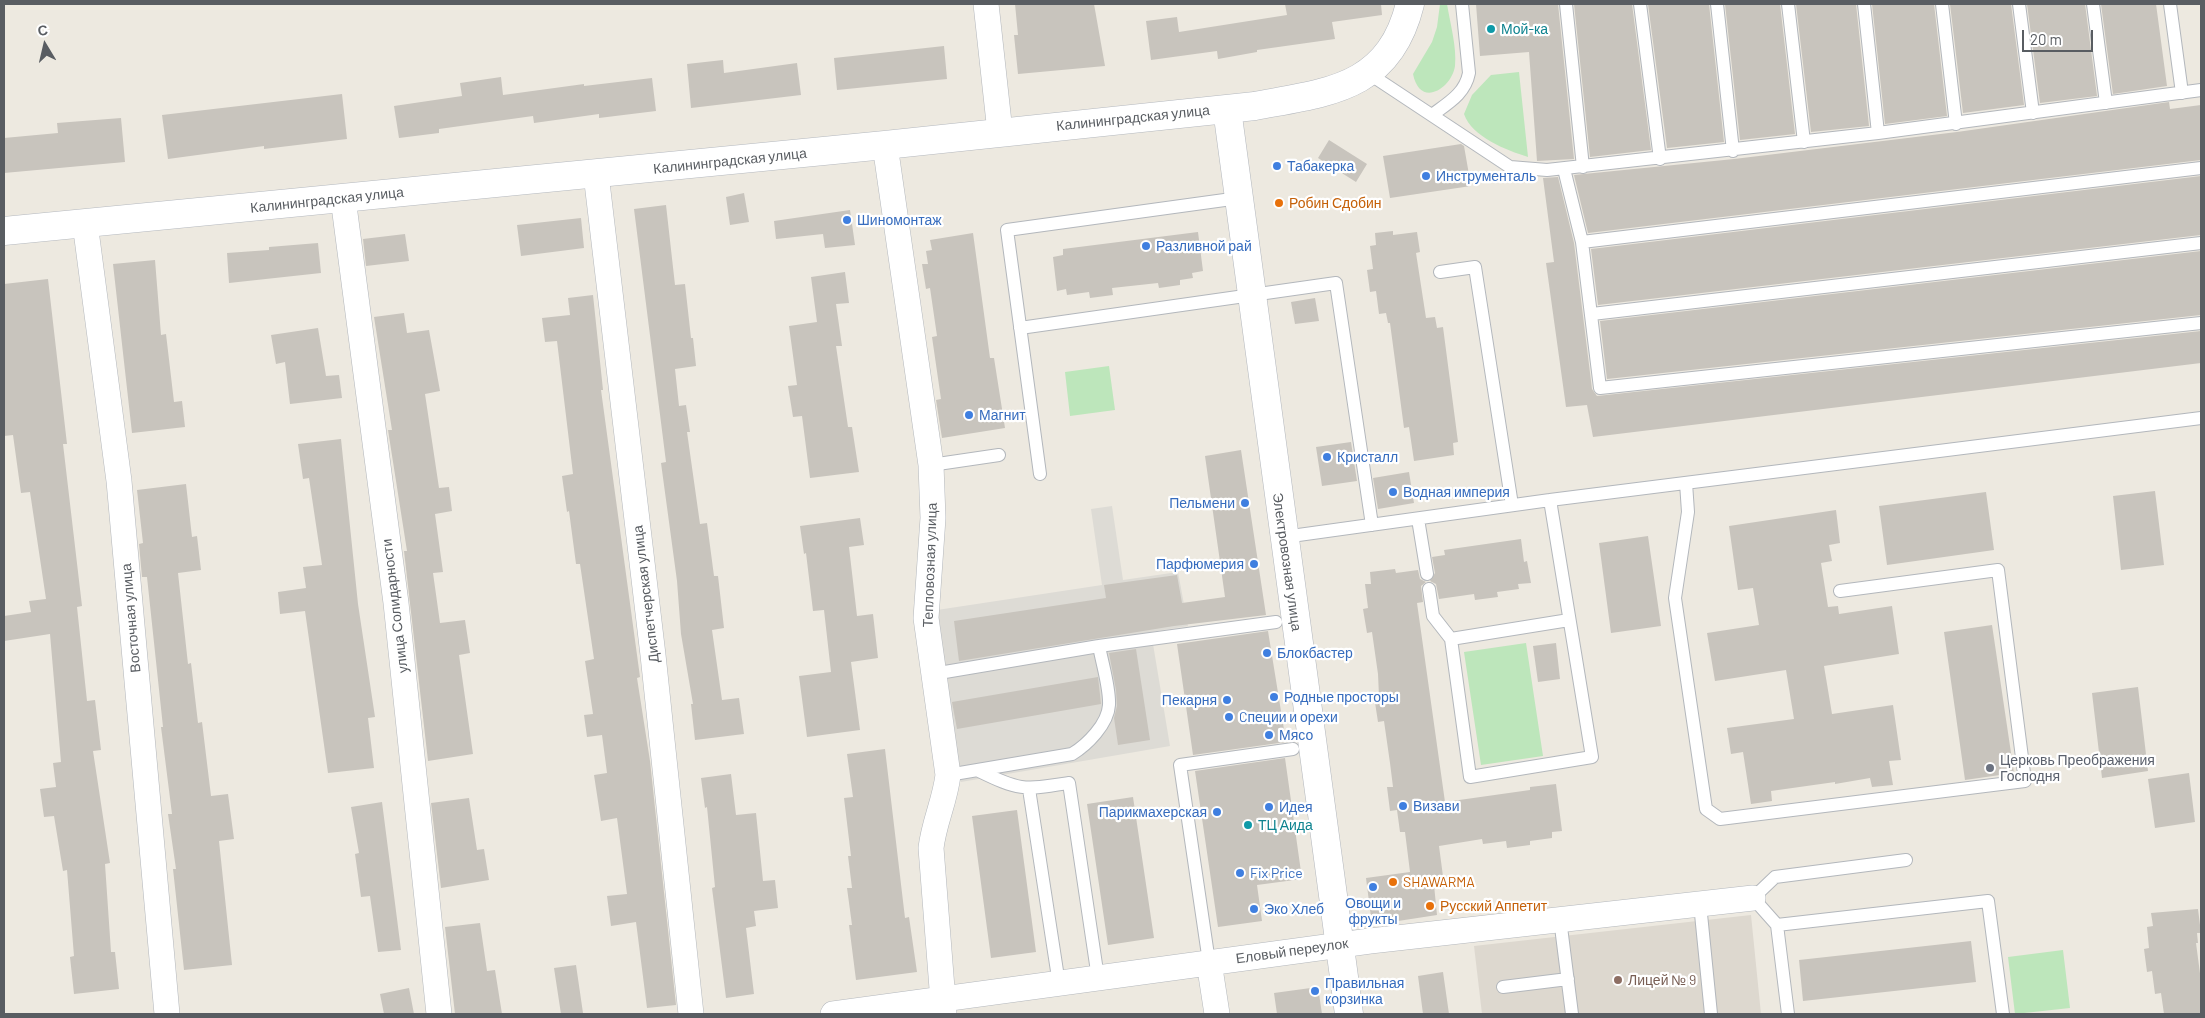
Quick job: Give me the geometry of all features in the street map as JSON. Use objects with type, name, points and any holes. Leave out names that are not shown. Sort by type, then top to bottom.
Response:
[{"type":"main road","name":"Калининградская улица","points":[[4,231],[884,145],[1227,109],[1314,95],[1346,85],[1368,74],[1390,52],[1410,4]]},
{"type":"main road","name":"Электровозная улица","points":[[1227,109],[1349,1014]]},
{"type":"street","points":[[986,4],[1000,132]]},
{"type":"street","name":"Тепловозная улица","points":[[884,145],[931,465],[933,518],[926,618],[948,775],[946,793],[933,826],[931,848],[944,1007]]},
{"type":"street","name":"Диспетчерская улица","points":[[596,174],[654,655],[691,1014]]},
{"type":"street","name":"улица Солидарности","points":[[343,198],[396,603],[439,1014]]},
{"type":"street","name":"Восточная улица","points":[[85,223],[118,481],[167,1014]]},
{"type":"street","name":"Еловый переулок","points":[[833,1014],[944,1007],[1058,984],[1209,962],[1560,919],[1753,898]]},
{"type":"street","points":[[1209,962],[1217,1014]]},
{"type":"lane","points":[[1432,115],[1459,95],[1468,80],[1469,73],[1462,4]]},
{"type":"lane","points":[[1566,4],[1583,167]]},
{"type":"lane","points":[[1640,4],[1660,159]]},
{"type":"lane","points":[[1717,4],[1733,150]]},
{"type":"lane","points":[[1788,4],[1804,142]]},
{"type":"lane","points":[[1864,4],[1878,134]]},
{"type":"lane","points":[[1942,4],[1956,124]]},
{"type":"lane","points":[[2019,4],[2033,114]]},
{"type":"lane","points":[[2094,4],[2106,104]]},
{"type":"lane","points":[[2170,4],[2182,93]]},
{"type":"lane","points":[[1368,74],[1510,167],[1547,170],[1878,134],[2201,90]]},
{"type":"lane","points":[[1582,242],[2201,168]]},
{"type":"lane","points":[[1564,169],[1582,242],[1600,388],[2201,323]]},
{"type":"lane","points":[[1040,474],[1007,230],[1239,198]]},
{"type":"lane","points":[[1592,314],[2201,243]]},
{"type":"lane","points":[[1440,272],[1475,267],[1512,505]]},
{"type":"lane","points":[[1020,328],[1336,283],[1372,525]]},
{"type":"lane","points":[[1284,537],[1550,500],[2201,418]]},
{"type":"lane","points":[[931,465],[999,455]]},
{"type":"lane","points":[[1686,483],[1688,512],[1674,598],[1706,809],[1720,819],[2025,781],[1998,570],[1840,591]]},
{"type":"lane","points":[[1429,589],[1433,616],[1452,639],[1470,777],[1592,757],[1550,500]]},
{"type":"lane","points":[[1418,519],[1427,574]]},
{"type":"lane","points":[[1452,639],[1569,620]]},
{"type":"lane","points":[[933,674],[1099,646],[1276,622]]},
{"type":"lane","points":[[948,775],[1072,754],[1083,747],[1106,715],[1109,705],[1099,646]]},
{"type":"lane","points":[[1209,962],[1180,765],[1293,749]]},
{"type":"lane","points":[[977,770],[1008,785],[1029,789],[1069,783],[1098,978]]},
{"type":"lane","points":[[1029,789],[1058,984]]},
{"type":"lane","points":[[1788,1014],[1777,925],[1753,898],[1775,877],[1906,860]]},
{"type":"lane","points":[[1777,925],[1988,900],[2003,1014]]},
{"type":"lane","points":[[1700,904],[1710,1014]]},
{"type":"lane","points":[[1560,919],[1572,1014]]},
{"type":"lane","points":[[1503,987],[1568,979]]},
{"type":"shaded area","points":[[1112,506],[1123,580],[1178,572],[1188,626],[1151,632],[1170,746],[961,782],[937,610],[1102,585],[1091,509]]},
{"type":"shaded area","name":"Лицей № 9","points":[[1751,915],[1761,1014],[1482,1014],[1474,946]]},
{"type":"green space","points":[[1440,4],[1447,4],[1454,43],[1455,66],[1453,74],[1448,81],[1442,87],[1429,93],[1422,91],[1417,85],[1413,74],[1432,42],[1437,27]]},
{"type":"green space","points":[[1519,72],[1528,157],[1510,151],[1482,136],[1468,122],[1464,114],[1472,95],[1491,75]]},
{"type":"green space","points":[[1109,366],[1115,410],[1070,416],[1065,372]]},
{"type":"green space","points":[[1526,643],[1543,756],[1481,765],[1464,652]]},
{"type":"green space","points":[[2063,950],[2070,1008],[2015,1014],[2008,957]]},
{"type":"building","points":[[1015,4],[1094,4],[1105,66],[1018,74],[1014,35],[1018,35]]},
{"type":"building","points":[[1285,4],[1381,4],[1382,15],[1332,22],[1335,39],[1257,50],[1257,52],[1218,59],[1217,51],[1151,60],[1146,21],[1177,17],[1179,32],[1287,15]]},
{"type":"building","points":[[1476,4],[1558,4],[1574,159],[1537,161],[1529,52],[1480,56]]},
{"type":"building","points":[[1574,4],[1632,4],[1651,150],[1590,157]]},
{"type":"building","points":[[1648,4],[1709,4],[1724,142],[1667,148]]},
{"type":"building","points":[[1725,4],[1780,4],[1795,134],[1740,140]]},
{"type":"building","points":[[1796,4],[1856,4],[1869,126],[1811,132]]},
{"type":"building","points":[[1872,4],[1934,4],[1947,116],[1885,124]]},
{"type":"building","points":[[1950,4],[2011,4],[2024,105],[1963,113]]},
{"type":"building","points":[[2027,4],[2085,4],[2097,96],[2040,103]]},
{"type":"building","points":[[2101,4],[2156,4],[2167,86],[2113,94]]},
{"type":"building","points":[[944,46],[947,79],[837,90],[834,58]]},
{"type":"building","points":[[723,60],[724,73],[797,63],[801,95],[691,108],[687,64]]},
{"type":"building","points":[[501,77],[503,95],[584,84],[584,86],[652,78],[656,111],[599,118],[599,114],[534,123],[533,116],[439,129],[439,133],[399,138],[394,106],[462,96],[460,83]]},
{"type":"building","points":[[342,94],[347,139],[264,149],[264,146],[168,159],[162,115]]},
{"type":"building","points":[[2169,102],[2170,109],[2201,105],[2201,160],[1588,233],[1574,175],[1734,159],[1957,132]]},
{"type":"building","points":[[121,118],[125,162],[4,173],[4,138],[58,133],[57,123]]},
{"type":"building","points":[[1329,140],[1367,164],[1356,182],[1318,158]]},
{"type":"building","points":[[1461,144],[1464,146],[1471,186],[1390,198],[1383,156]]},
{"type":"building","points":[[2201,176],[2201,235],[1598,305],[1591,249]]},
{"type":"building","points":[[1558,177],[1574,243],[1592,389],[1597,396],[2201,331],[2201,363],[1593,437],[1587,405],[1566,407],[1546,263],[1554,262],[1543,178]]},
{"type":"building","points":[[744,193],[749,222],[730,225],[726,197]]},
{"type":"building","points":[[666,205],[675,285],[685,284],[691,338],[693,338],[696,366],[675,369],[679,406],[686,405],[690,432],[687,432],[700,524],[707,523],[714,576],[718,576],[724,628],[712,630],[722,700],[739,698],[744,734],[695,740],[691,704],[693,704],[681,634],[677,581],[661,463],[666,462],[634,209]]},
{"type":"building","points":[[850,210],[855,245],[825,248],[823,234],[776,239],[774,221]]},
{"type":"building","points":[[581,218],[584,248],[521,256],[517,225]]},
{"type":"building","points":[[1393,231],[1393,235],[1417,232],[1420,252],[1416,253],[1426,318],[1435,317],[1437,328],[1443,327],[1458,442],[1453,443],[1454,455],[1414,461],[1409,427],[1404,428],[1390,323],[1388,323],[1386,313],[1379,314],[1376,291],[1370,292],[1367,270],[1373,269],[1370,246],[1376,245],[1375,233]]},
{"type":"building","points":[[1198,232],[1203,271],[1192,273],[1193,278],[1180,280],[1180,285],[1159,288],[1158,283],[1112,288],[1113,295],[1090,298],[1089,292],[1067,295],[1066,289],[1057,291],[1053,257],[1063,255],[1063,249]]},
{"type":"building","points":[[973,233],[990,358],[994,358],[1005,428],[942,438],[936,400],[941,399],[932,337],[937,336],[930,288],[926,289],[922,264],[928,264],[926,251],[932,250],[930,240]]},
{"type":"building","points":[[405,234],[409,261],[366,266],[363,239]]},
{"type":"building","points":[[318,243],[321,273],[229,283],[227,253],[269,250],[269,247]]},
{"type":"building","points":[[2201,251],[2201,315],[1607,379],[1600,321]]},
{"type":"building","points":[[155,260],[161,335],[166,334],[174,402],[182,401],[185,427],[132,433],[113,264]]},
{"type":"building","points":[[845,272],[849,303],[836,304],[842,346],[836,346],[848,427],[852,427],[859,472],[810,478],[802,416],[793,417],[788,386],[797,385],[789,326],[817,322],[811,277]]},
{"type":"building","points":[[48,279],[67,444],[63,444],[82,606],[77,607],[87,701],[95,700],[101,750],[93,751],[110,863],[105,864],[111,952],[115,952],[119,989],[74,994],[70,957],[74,956],[67,870],[63,871],[54,816],[44,817],[40,789],[56,787],[53,763],[61,762],[50,634],[4,641],[4,616],[31,612],[29,601],[46,599],[30,492],[21,493],[13,435],[4,436],[4,284]]},
{"type":"building","points":[[593,295],[603,390],[601,390],[640,677],[637,678],[650,761],[676,1005],[647,1008],[636,922],[611,926],[607,896],[627,894],[617,818],[601,821],[594,775],[607,773],[602,735],[587,737],[584,715],[593,714],[585,661],[594,659],[580,564],[576,564],[562,476],[573,474],[557,341],[545,342],[542,318],[570,315],[568,298]]},
{"type":"building","points":[[1315,298],[1319,321],[1295,324],[1291,302]]},
{"type":"building","points":[[404,313],[407,333],[429,330],[440,391],[425,394],[439,488],[449,487],[452,511],[435,514],[443,572],[433,573],[440,623],[465,620],[470,653],[459,655],[473,754],[428,761],[404,551],[407,551],[388,430],[392,430],[374,317]]},
{"type":"building","points":[[318,328],[326,376],[339,375],[342,398],[290,404],[285,362],[276,364],[271,335]]},
{"type":"building","points":[[341,439],[358,604],[375,717],[368,718],[374,768],[328,773],[305,611],[280,614],[278,592],[306,588],[303,567],[322,565],[309,478],[303,479],[298,444]]},
{"type":"building","points":[[1351,442],[1357,481],[1322,486],[1316,447]]},
{"type":"building","points":[[1241,450],[1266,615],[1174,626],[959,661],[954,621],[1106,598],[1104,585],[1177,575],[1182,603],[1225,597],[1205,456]]},
{"type":"building","points":[[1409,472],[1414,503],[1378,509],[1373,478]]},
{"type":"building","points":[[186,484],[192,537],[197,536],[201,570],[178,573],[188,664],[191,663],[198,723],[202,722],[211,796],[228,794],[234,839],[219,841],[232,965],[184,970],[173,869],[176,869],[168,814],[172,814],[161,727],[163,727],[147,577],[142,577],[139,544],[143,543],[137,490]]},
{"type":"building","points":[[2155,491],[2164,565],[2121,570],[2113,496]]},
{"type":"building","points":[[1986,492],[1994,550],[1887,565],[1879,506]]},
{"type":"building","points":[[1836,510],[1840,543],[1829,545],[1832,561],[1821,563],[1828,607],[1838,606],[1839,614],[1892,606],[1899,654],[1824,666],[1832,714],[1893,705],[1901,760],[1889,761],[1893,785],[1872,787],[1870,778],[1835,784],[1835,782],[1771,791],[1772,801],[1751,804],[1743,752],[1731,754],[1727,728],[1794,719],[1786,670],[1715,681],[1707,633],[1759,625],[1753,588],[1738,590],[1729,526]]},
{"type":"building","points":[[860,518],[864,545],[849,547],[857,616],[873,614],[878,658],[851,662],[860,730],[807,737],[799,676],[831,672],[824,610],[813,611],[806,553],[804,554],[800,526]]},
{"type":"building","points":[[1648,536],[1661,626],[1611,633],[1599,543]]},
{"type":"building","points":[[1521,539],[1524,562],[1527,561],[1531,583],[1518,584],[1519,589],[1497,592],[1498,597],[1475,600],[1474,594],[1439,599],[1436,584],[1430,581],[1435,573],[1432,557],[1445,555],[1444,550]]},
{"type":"building","points":[[1395,569],[1396,573],[1418,570],[1420,579],[1426,582],[1421,586],[1423,602],[1417,603],[1445,802],[1530,790],[1530,787],[1556,784],[1562,831],[1552,832],[1552,838],[1530,841],[1530,845],[1507,848],[1506,841],[1483,844],[1482,839],[1439,846],[1444,884],[1434,885],[1437,915],[1372,925],[1366,878],[1410,872],[1405,832],[1400,832],[1397,810],[1390,811],[1387,787],[1393,787],[1390,763],[1384,721],[1378,722],[1374,696],[1379,696],[1372,632],[1367,633],[1363,609],[1368,608],[1365,584],[1371,584],[1370,572]]},
{"type":"building","points":[[1992,625],[2014,773],[1965,780],[1944,632]]},
{"type":"building","points":[[1268,631],[1286,742],[1193,755],[1177,644]]},
{"type":"building","points":[[1556,643],[1560,679],[1538,682],[1533,646]]},
{"type":"building","points":[[1136,649],[1150,740],[1118,745],[1114,718],[1117,706],[1116,690],[1109,653]]},
{"type":"building","points":[[1098,677],[1101,704],[957,729],[952,702]]},
{"type":"building","points":[[2138,687],[2148,771],[2102,778],[2092,693]]},
{"type":"building","points":[[885,749],[905,918],[909,917],[917,972],[856,980],[849,925],[852,925],[847,888],[852,888],[848,856],[851,856],[844,798],[853,797],[847,754]]},
{"type":"building","name":"ТЦ Аида","points":[[1285,758],[1302,879],[1257,885],[1262,921],[1218,927],[1195,771]]},
{"type":"building","points":[[2189,773],[2195,822],[2155,828],[2148,779]]},
{"type":"building","points":[[731,774],[736,815],[756,813],[763,881],[775,880],[778,908],[754,911],[756,926],[746,928],[754,994],[726,998],[712,888],[715,887],[707,807],[705,808],[701,778]]},
{"type":"building","points":[[1133,797],[1154,938],[1108,945],[1087,804]]},
{"type":"building","points":[[469,798],[477,850],[484,849],[489,880],[441,888],[431,803]]},
{"type":"building","points":[[382,802],[401,950],[378,952],[370,896],[361,897],[355,854],[359,853],[351,807]]},
{"type":"building","points":[[1017,810],[1036,952],[991,958],[972,816]]},
{"type":"building","points":[[2198,909],[2201,933],[2197,933],[2198,943],[2196,943],[2201,981],[2201,1014],[2164,1014],[2161,993],[2155,994],[2152,971],[2147,972],[2144,949],[2149,948],[2147,927],[2153,926],[2151,913]]},
{"type":"building","points":[[480,923],[487,971],[495,970],[502,1014],[455,1014],[445,927]]},
{"type":"building","points":[[1971,941],[1976,982],[1803,1001],[1799,960]]},
{"type":"building","points":[[576,965],[583,1013],[561,1014],[554,968]]},
{"type":"building","points":[[1443,972],[1449,1014],[1423,1014],[1418,976]]},
{"type":"building","points":[[1318,987],[1322,1014],[1277,1014],[1274,993]]},
{"type":"building","points":[[409,988],[414,1014],[384,1014],[380,994]]},
{"type":"place","name":"Мой-ка","points":[[1491,29]]},
{"type":"place","name":"Табакерка","points":[[1277,166]]},
{"type":"place","name":"Инструменталь","points":[[1426,176]]},
{"type":"place","name":"Робин Сдобин","points":[[1279,203]]},
{"type":"place","name":"Шиномонтаж","points":[[847,220]]},
{"type":"place","name":"Разливной рай","points":[[1146,246]]},
{"type":"place","name":"Магнит","points":[[969,415]]},
{"type":"place","name":"Кристалл","points":[[1327,457]]},
{"type":"place","name":"Водная империя","points":[[1393,492]]},
{"type":"place","name":"Пельмени","points":[[1245,503]]},
{"type":"place","name":"Парфюмерия","points":[[1254,564]]},
{"type":"place","name":"Блокбастер","points":[[1267,653]]},
{"type":"place","name":"Родные просторы","points":[[1274,697]]},
{"type":"place","name":"Пекарня","points":[[1227,700]]},
{"type":"place","name":"Cпеции и орехи","points":[[1229,717]]},
{"type":"place","name":"Мясо","points":[[1269,735]]},
{"type":"place","name":"Церковь Преображения Господня","points":[[1990,768]]},
{"type":"place","name":"Визави","points":[[1403,806]]},
{"type":"place","name":"Идея","points":[[1269,807]]},
{"type":"place","name":"Парикмахерская","points":[[1217,812]]},
{"type":"place","name":"ТЦ Аида","points":[[1248,825]]},
{"type":"place","name":"Fix Price","points":[[1240,873]]},
{"type":"place","name":"SHAWARMA","points":[[1393,882]]},
{"type":"place","name":"Овощи и фрукты","points":[[1373,887]]},
{"type":"place","name":"Русский Аппетит","points":[[1430,906]]},
{"type":"place","name":"Эко Хлеб","points":[[1254,909]]},
{"type":"place","name":"Лицей № 9","points":[[1618,980]]},
{"type":"place","name":"Правильная корзинка","points":[[1315,991]]}]
